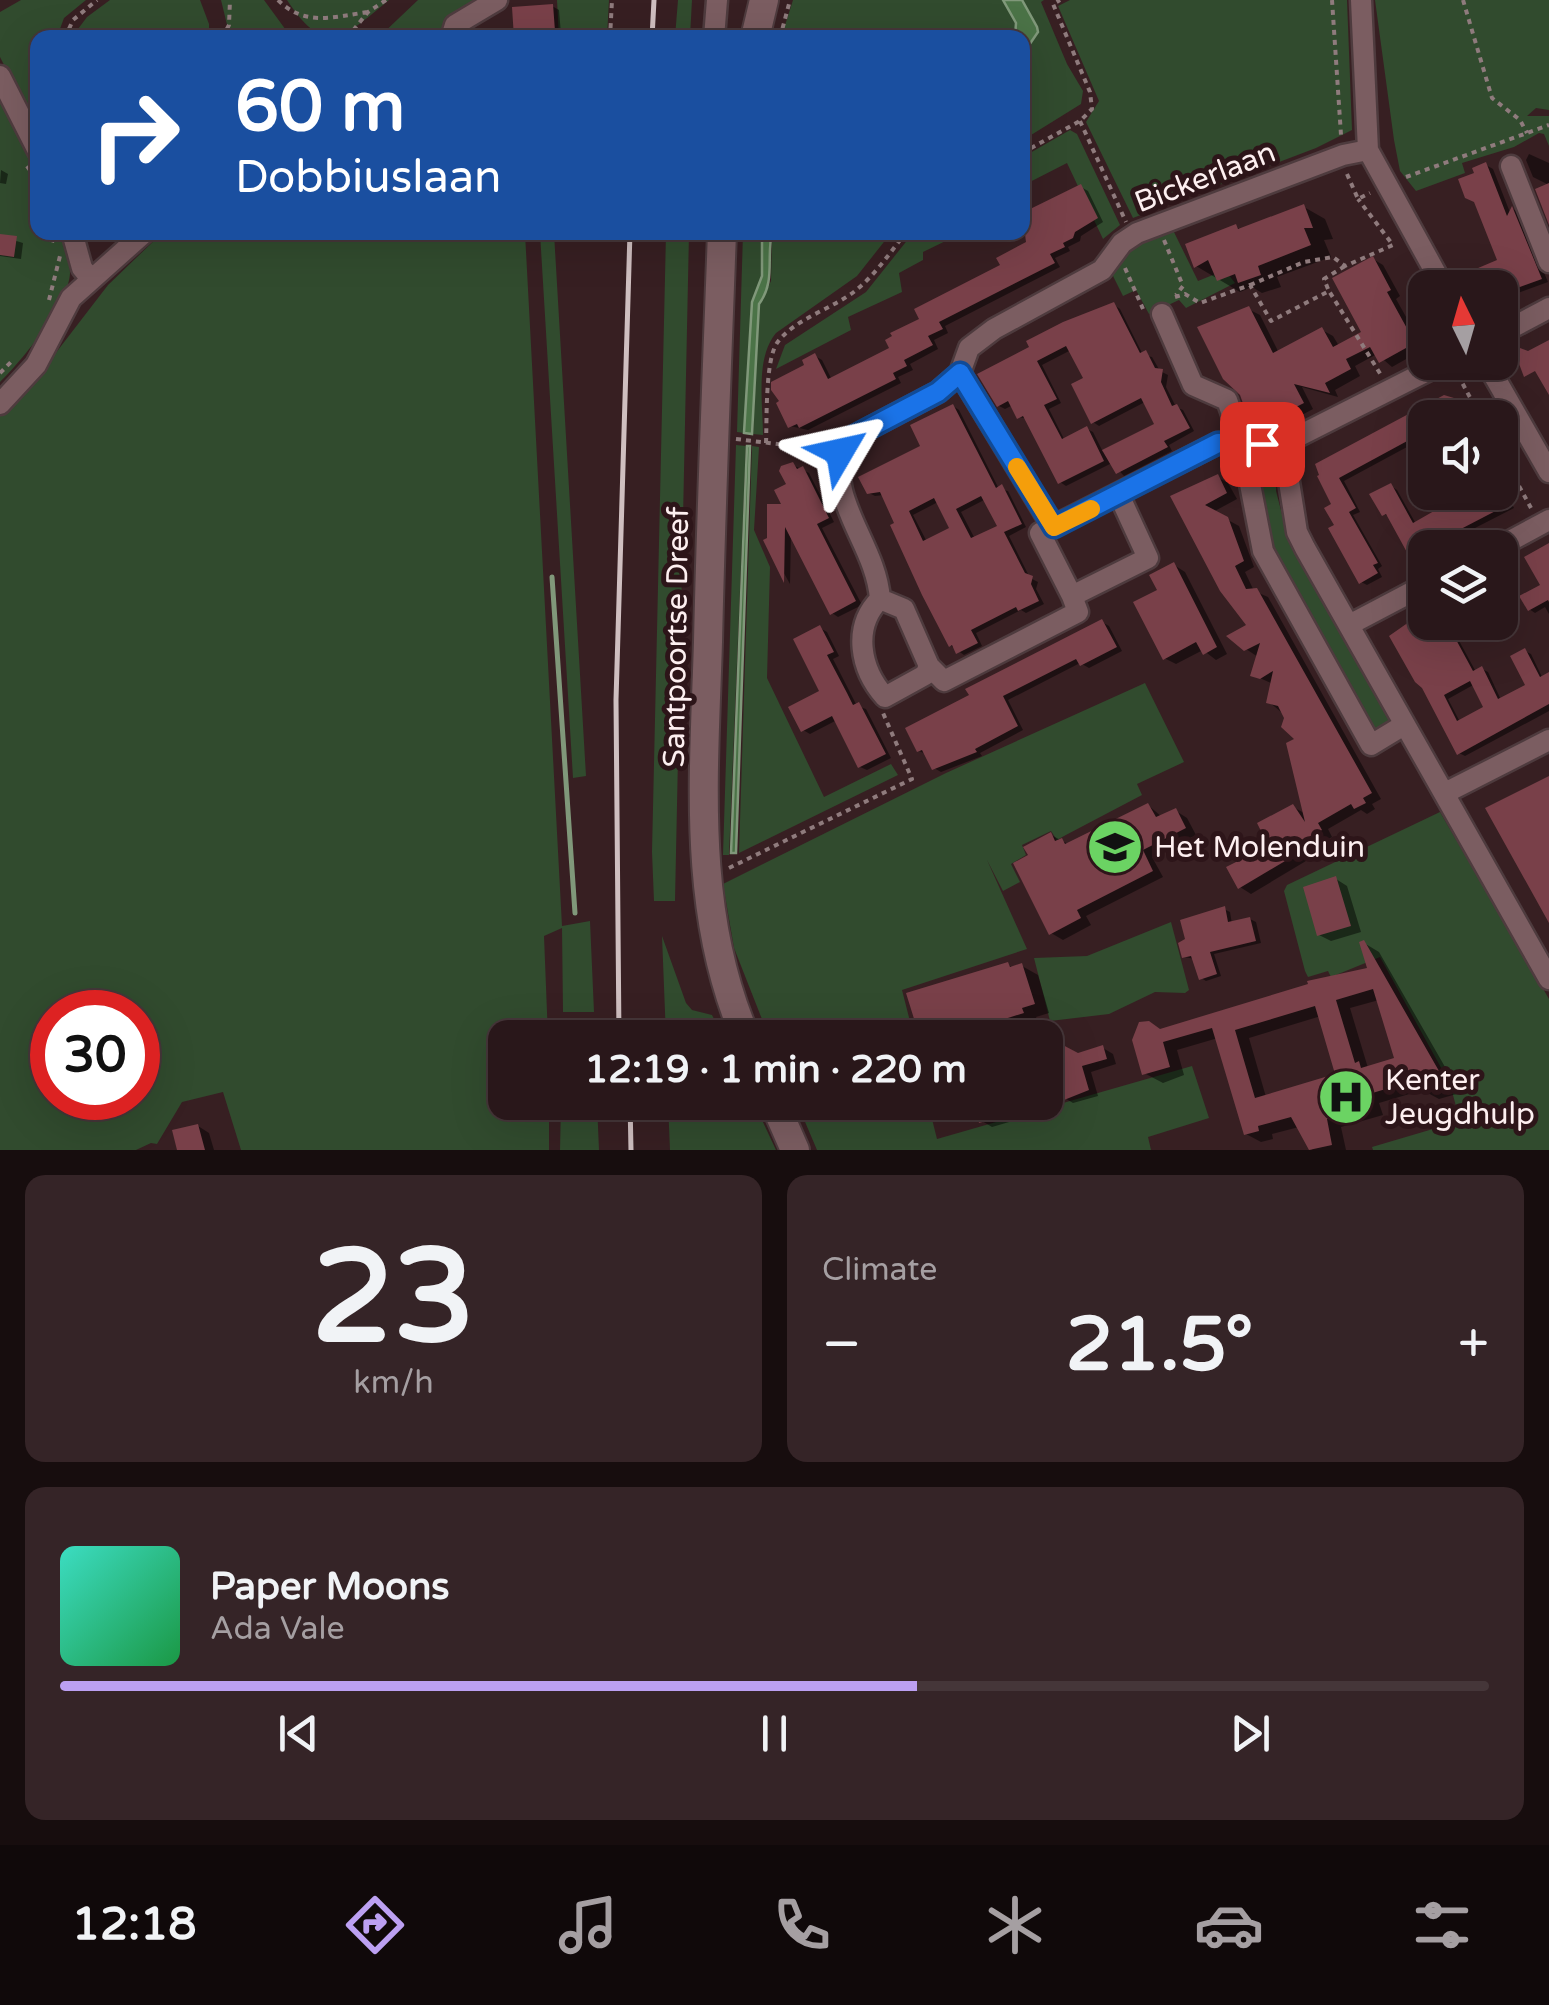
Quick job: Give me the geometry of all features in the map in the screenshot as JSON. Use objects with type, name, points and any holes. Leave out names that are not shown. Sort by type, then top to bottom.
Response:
[{"type":"street","points":[[453,30],[455,25],[496,0]]},
{"type":"street","points":[[715,30],[717,0]]},
{"type":"street","points":[[758,30],[764,0]]},
{"type":"street","points":[[1361,0],[1368,150],[1434,270]]},
{"type":"street","points":[[0,76],[30,135]]},
{"type":"street","name":"Bickerlaan","points":[[840,452],[843,442],[938,392],[960,373],[969,348],[994,328],[1102,270],[1125,243],[1158,226],[1368,150]]},
{"type":"street","points":[[1511,166],[1549,262]]},
{"type":"street","points":[[74,240],[82,268],[91,278]]},
{"type":"street","points":[[0,404],[36,365],[71,298],[135,240]]},
{"type":"street","name":"Santpoortse Dreef","points":[[722,240],[705,865],[720,959],[740,1020]]},
{"type":"street","points":[[1168,305],[1193,385],[1227,400],[1242,443],[1263,552],[1370,744],[1404,725]]},
{"type":"street","points":[[1518,324],[1549,308]]},
{"type":"street","points":[[960,373],[1054,527]]},
{"type":"street","points":[[880,599],[904,609],[929,666],[944,681],[1078,612],[1040,533],[1218,443],[1283,444],[1414,380]]},
{"type":"street","points":[[1496,380],[1549,472]]},
{"type":"street","points":[[1283,444],[1298,532],[1549,978]]},
{"type":"street","points":[[840,452],[840,493],[879,578],[880,599],[870,609],[860,649],[875,686],[885,696],[925,675],[929,666]]},
{"type":"street","points":[[1072,596],[1148,558],[1119,495]]},
{"type":"street","points":[[1518,537],[1545,522]]},
{"type":"street","points":[[1348,625],[1408,594]]},
{"type":"street","points":[[1445,793],[1549,740]]},
{"type":"street","points":[[782,1120],[795,1150]]},
{"type":"path","points":[[69,30],[73,20],[97,0]]},
{"type":"path","points":[[226,30],[230,0]]},
{"type":"path","points":[[278,0],[290,12],[306,18],[368,12]]},
{"type":"path","points":[[353,30],[368,12],[386,0]]},
{"type":"path","points":[[610,30],[612,0]]},
{"type":"path","points":[[782,30],[790,0]]},
{"type":"path","points":[[1030,149],[1080,121],[1092,108],[1090,92],[1053,4],[1060,0]]},
{"type":"path","points":[[1332,0],[1346,173],[1358,199],[1393,245],[1324,279],[1391,392]]},
{"type":"path","points":[[1463,0],[1492,98],[1520,120],[1527,133]]},
{"type":"path","points":[[1080,121],[1125,243],[1144,312],[1168,305],[1184,294],[1200,303],[1304,262],[1332,257],[1344,266]]},
{"type":"path","points":[[1358,199],[1387,184],[1549,125]]},
{"type":"path","points":[[1158,226],[1183,286],[1168,305]]},
{"type":"path","points":[[48,304],[60,251],[58,243],[50,240]]},
{"type":"path","points":[[766,443],[776,344],[796,327],[854,292],[900,240]]},
{"type":"path","points":[[1250,285],[1271,321],[1329,291]]},
{"type":"path","points":[[0,373],[22,351]]},
{"type":"path","points":[[714,439],[840,452]]},
{"type":"path","points":[[1518,479],[1545,522]]},
{"type":"path","points":[[720,872],[912,779],[882,716],[885,696]]},
{"type":"shaded area","points":[[21,0],[86,0],[64,18],[60,30],[30,30],[30,117],[0,57],[0,12]]},
{"type":"shaded area","points":[[110,0],[200,0],[209,30],[77,30],[87,17]]},
{"type":"shaded area","points":[[221,0],[264,0],[286,30],[228,30]]},
{"type":"shaded area","points":[[287,0],[389,0],[350,30],[313,30]]},
{"type":"shaded area","points":[[418,0],[485,0],[455,16],[441,30],[386,30]]},
{"type":"shaded area","points":[[557,0],[609,0],[607,30],[559,30]]},
{"type":"shaded area","points":[[678,0],[692,0],[690,30],[676,30]]},
{"type":"shaded area","points":[[793,0],[1004,0],[1016,23],[1016,30],[784,30]]},
{"type":"shaded area","points":[[1003,0],[1022,0],[1038,32],[1030,44],[1030,30],[1016,30],[1016,23]]},
{"type":"shaded area","points":[[1022,0],[1044,0],[1041,2],[1067,64],[1083,91],[1081,104],[1030,136],[1030,43],[1036,34]]},
{"type":"shaded area","points":[[1070,0],[1347,0],[1352,130],[1316,148],[1133,218],[1086,122],[1099,101],[1058,6]]},
{"type":"shaded area","points":[[1375,0],[1549,0],[1549,110],[1536,108],[1527,116],[1549,116],[1549,146],[1544,134],[1539,133],[1514,147],[1462,163],[1465,173],[1416,191],[1400,171]]},
{"type":"shaded area","points":[[0,88],[30,148],[30,240],[65,240],[70,273],[53,315],[0,382]]},
{"type":"shaded area","points":[[1070,130],[1077,134],[1120,225],[1103,239],[1067,163],[1030,182],[1030,153]]},
{"type":"shaded area","points":[[1172,228],[1198,281],[1225,270],[1235,283],[1186,308],[1179,300],[1149,314],[1136,290],[1123,296],[1111,272],[1128,249]]},
{"type":"shaded area","points":[[155,240],[525,240],[562,926],[590,921],[594,1012],[563,1012],[562,928],[544,936],[547,1020],[488,1020],[488,1120],[549,1120],[549,1150],[241,1150],[223,1092],[182,1102],[157,1144],[136,1150],[0,1150],[0,416],[38,376],[108,285]]},
{"type":"shaded area","points":[[540,240],[554,240],[586,776],[573,778]]},
{"type":"shaded area","points":[[666,240],[689,240],[675,901],[654,901]]},
{"type":"shaded area","points":[[743,240],[762,240],[762,276],[752,302],[744,433],[737,432]]},
{"type":"shaded area","points":[[762,240],[770,240],[769,278],[759,304],[752,434],[744,433],[752,302],[762,276]]},
{"type":"shaded area","points":[[772,240],[885,240],[857,276],[776,333],[769,343],[762,382],[763,435],[753,434],[759,306],[771,281]]},
{"type":"shaded area","points":[[907,240],[948,240],[923,252],[923,260],[899,273],[902,292],[848,317],[851,330],[776,369],[785,345],[866,292]]},
{"type":"shaded area","points":[[736,445],[746,446],[729,855],[723,855]]},
{"type":"shaded area","points":[[747,446],[736,853],[731,853]]},
{"type":"shaded area","points":[[752,446],[759,447],[754,530],[770,567],[767,678],[824,797],[891,764],[898,775],[739,853]]},
{"type":"shaded area","points":[[1252,449],[1277,450],[1276,491],[1290,545],[1393,727],[1371,739],[1266,530]]},
{"type":"shaded area","points":[[1145,683],[1184,762],[1137,784],[1142,795],[1057,840],[1051,831],[1022,845],[1026,855],[1011,864],[1020,882],[1003,891],[987,860],[1027,949],[902,990],[910,1020],[762,1020],[734,948],[723,884],[946,773]]},
{"type":"shaded area","points":[[1440,812],[1549,999],[1549,1150],[1373,1150],[1372,1147],[1460,1121],[1450,1084],[1380,957],[1331,977],[1328,971],[1308,977],[1305,971],[1284,891],[1287,885]]},
{"type":"shaded area","points":[[1171,922],[1189,990],[1155,992],[1109,1014],[1050,1020],[1034,958],[1087,956]]},
{"type":"shaded area","points":[[662,936],[686,1003],[692,1010],[712,1015],[714,1020],[665,1020]]},
{"type":"shaded area","points":[[1192,1066],[1209,1118],[1148,1137],[1151,1150],[817,1150],[804,1120],[932,1120],[937,1139],[1003,1120],[1063,1120],[1063,1103]]},
{"type":"shaded area","points":[[561,1120],[598,1120],[599,1150],[560,1150]]},
{"type":"shaded area","points":[[669,1120],[762,1120],[776,1150],[670,1150]]},
{"type":"building","points":[[553,4],[555,30],[513,30],[512,7]]},
{"type":"building","points":[[1486,162],[1507,216],[1512,206],[1542,279],[1518,288],[1518,270],[1473,270],[1497,260],[1474,202],[1465,198],[1458,179],[1474,173],[1472,168]]},
{"type":"building","points":[[1549,183],[1549,225],[1535,189]]},
{"type":"building","points":[[1081,184],[1098,218],[1075,232],[1073,238],[1063,243],[1065,247],[1050,254],[1055,263],[939,322],[943,329],[928,336],[933,345],[904,360],[907,366],[893,373],[896,379],[799,428],[797,424],[788,428],[771,382],[804,365],[802,360],[815,353],[828,379],[889,348],[885,340],[892,336],[890,333],[919,319],[914,309],[1000,265],[996,258],[1030,240],[1030,209]]},
{"type":"building","points":[[1304,204],[1313,228],[1304,228],[1311,245],[1258,266],[1261,275],[1238,283],[1235,274],[1217,281],[1208,260],[1194,268],[1185,244]]},
{"type":"building","points":[[0,234],[17,236],[14,257],[0,255]]},
{"type":"building","points":[[1373,256],[1408,330],[1408,347],[1379,363],[1370,347],[1346,359],[1351,369],[1325,383],[1330,393],[1294,384],[1304,403],[1278,416],[1283,427],[1265,423],[1262,418],[1250,423],[1240,395],[1223,379],[1197,327],[1249,306],[1273,353],[1322,327],[1333,347],[1361,332],[1332,278]]},
{"type":"building","points":[[1114,302],[1140,353],[1146,350],[1155,368],[1163,369],[1161,382],[1172,406],[1177,404],[1190,428],[1164,441],[1168,447],[1116,474],[1102,450],[1154,424],[1141,398],[1091,424],[1071,384],[1083,378],[1066,346],[1037,361],[1057,399],[1044,405],[1062,439],[1087,426],[1104,461],[1058,484],[1023,416],[1017,419],[1008,401],[997,407],[977,374],[1029,347],[1026,341]]},
{"type":"building","points":[[1549,340],[1549,395],[1535,371],[1524,377],[1518,347],[1528,351]]},
{"type":"building","points":[[1444,395],[1461,400],[1435,400]]},
{"type":"building","points":[[953,404],[996,488],[1002,484],[1022,524],[1004,532],[1025,573],[1033,576],[1031,584],[1039,601],[1018,611],[1016,607],[971,630],[978,643],[956,654],[922,595],[890,525],[894,523],[880,492],[867,494],[858,477],[920,446],[910,425]],"holes":[[[981,496],[997,526],[971,538],[956,509]],[[934,498],[949,528],[923,541],[909,511]]]},
{"type":"building","points":[[1408,414],[1408,441],[1339,478],[1356,508],[1349,512],[1378,563],[1373,565],[1378,573],[1359,584],[1328,528],[1334,525],[1324,508],[1331,504],[1315,464]]},
{"type":"building","points":[[793,462],[797,469],[803,466],[829,518],[817,524],[856,601],[830,615],[785,527],[784,583],[763,540],[767,538],[767,504],[781,504],[774,490],[786,484],[779,471],[781,466]]},
{"type":"building","points":[[1218,474],[1227,493],[1205,505],[1228,517],[1244,561],[1235,566],[1246,589],[1257,588],[1372,793],[1363,798],[1366,803],[1354,809],[1351,804],[1318,823],[1322,830],[1308,838],[1312,845],[1238,889],[1226,867],[1238,861],[1232,851],[1263,835],[1257,823],[1293,804],[1305,822],[1286,743],[1294,739],[1281,727],[1284,718],[1278,706],[1266,703],[1273,671],[1260,679],[1250,676],[1260,643],[1244,651],[1226,636],[1246,625],[1220,591],[1170,496]]},
{"type":"building","points":[[1391,483],[1413,523],[1436,510],[1497,510],[1459,530],[1408,530],[1408,554],[1386,514],[1382,516],[1369,494]]},
{"type":"building","points":[[1549,543],[1549,602],[1528,611],[1519,596],[1540,585],[1524,557]]},
{"type":"building","points":[[1174,562],[1217,647],[1203,655],[1196,642],[1163,660],[1133,602],[1157,590],[1149,575]]},
{"type":"building","points":[[1102,619],[1117,647],[1080,666],[1076,659],[1003,696],[1018,726],[975,749],[977,752],[932,770],[922,750],[917,752],[905,728],[969,695],[965,689]]},
{"type":"building","points":[[1408,623],[1408,640],[1456,640],[1473,671],[1482,666],[1498,699],[1525,685],[1510,656],[1525,648],[1540,677],[1549,672],[1549,704],[1457,755],[1422,688],[1389,636]],"holes":[[[1470,681],[1483,707],[1457,721],[1444,695]]]},
{"type":"building","points":[[820,625],[834,652],[827,655],[853,705],[859,702],[886,754],[858,768],[832,716],[801,732],[788,707],[819,691],[793,639]]},
{"type":"building","points":[[1549,776],[1549,923],[1485,808]]},
{"type":"building","points":[[1148,803],[1156,817],[1176,808],[1186,828],[1143,850],[1153,871],[1077,910],[1081,918],[1049,935],[1013,863],[1028,855],[1023,847],[1051,832],[1055,841],[1062,838],[1065,844]]},
{"type":"building","points":[[1336,876],[1351,926],[1317,936],[1303,887]]},
{"type":"building","points":[[1225,906],[1228,922],[1250,917],[1256,941],[1210,952],[1217,974],[1199,980],[1191,956],[1182,958],[1178,943],[1185,939],[1180,920]]},
{"type":"building","points":[[1364,940],[1447,1085],[1422,1092],[1419,1082],[1402,1084],[1366,1095],[1369,1107],[1327,1119],[1332,1145],[1309,1150],[1291,1117],[1258,1126],[1259,1131],[1244,1135],[1212,1028],[1163,1042],[1170,1067],[1142,1075],[1132,1040],[1139,1022],[1149,1021],[1160,1029],[1308,984],[1307,981],[1367,968],[1359,942]],"holes":[[[1373,989],[1394,1058],[1361,1068],[1359,1061],[1355,1063],[1336,1000]],[[1315,1006],[1335,1074],[1255,1098],[1235,1030]]]},
{"type":"building","points":[[1008,962],[1010,967],[1022,963],[1035,1004],[1022,1008],[1024,1013],[1001,1020],[914,1020],[906,993]]},
{"type":"building","points":[[1063,1045],[1078,1053],[1103,1045],[1107,1059],[1082,1066],[1089,1090],[1064,1100]]},
{"type":"building","points":[[198,1124],[205,1150],[177,1150],[172,1130]]},
{"type":"waterway","points":[[552,577],[575,913]]},
{"type":"railway","points":[[652,30],[654,0]]},
{"type":"railway","points":[[619,1020],[616,700],[630,240]]},
{"type":"railway","points":[[630,1120],[631,1150]]},
{"type":"slow traffic","points":[[1017,467],[1054,527],[1091,509]]},
{"type":"place","name":"Het Molenduin","points":[[1115,847]]},
{"type":"place","name":"Kenter Jeugdhulp","points":[[1346,1097]]},
{"type":"route","points":[[840,452],[843,442],[938,392],[960,373],[1054,527],[1218,443],[1262,444]]}]
